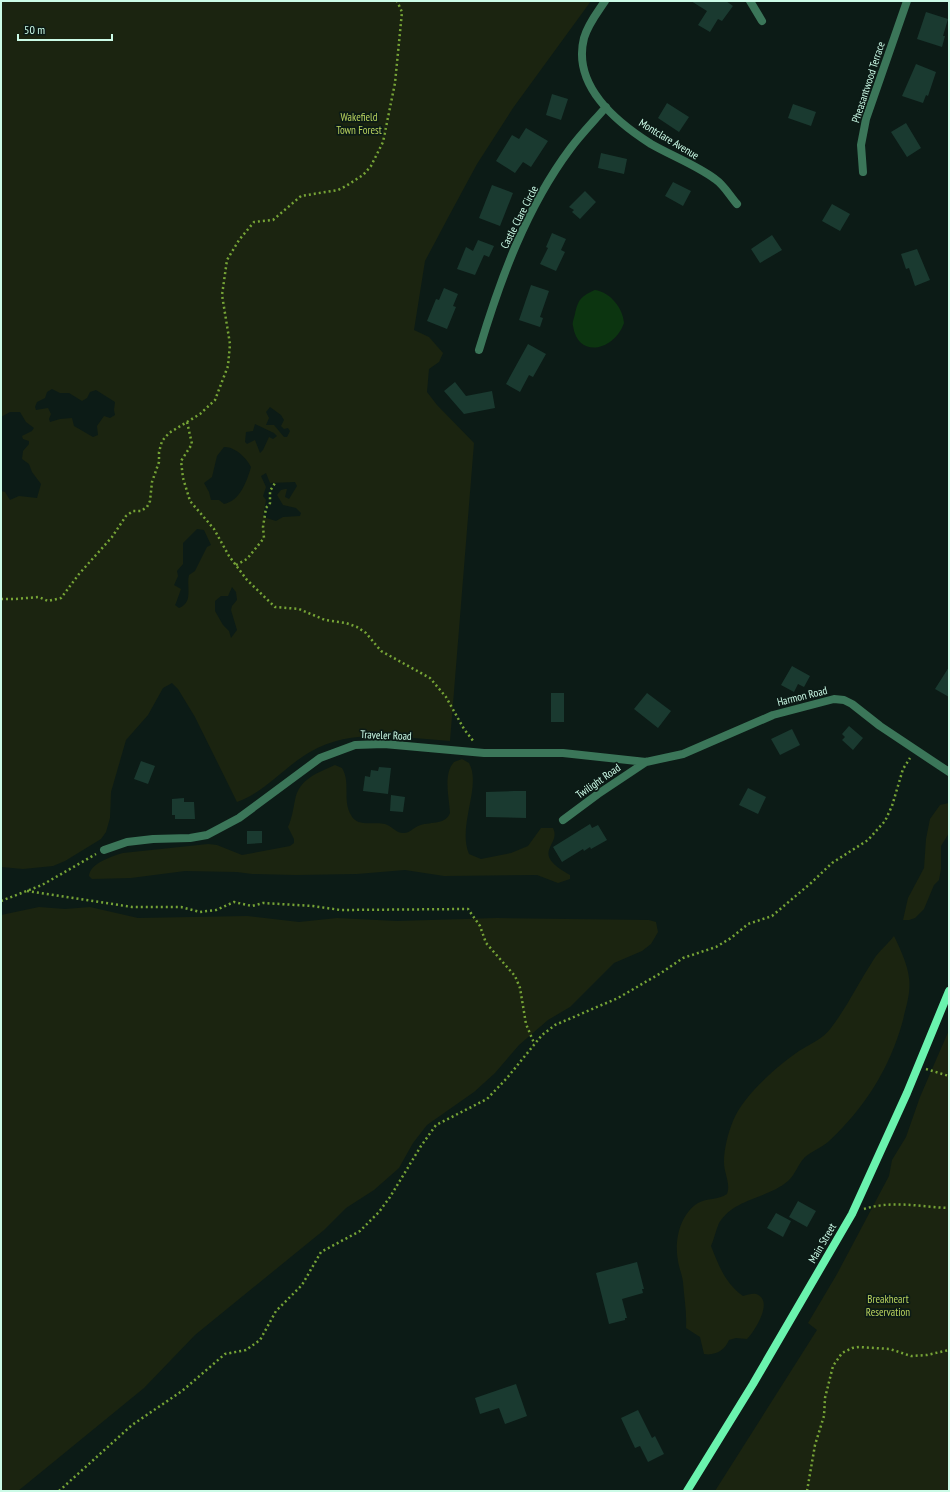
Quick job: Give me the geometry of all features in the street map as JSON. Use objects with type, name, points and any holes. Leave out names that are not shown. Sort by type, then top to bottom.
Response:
[{"type":"main road","name":"Main Street","points":[[687,1491],[753,1384],[852,1214],[918,1067],[949,991]]},
{"type":"street","name":"Montclare Avenue","points":[[605,1],[588,28],[585,36],[583,52],[587,77],[594,93],[606,107],[628,127],[651,143],[715,179],[737,204]]},
{"type":"street","points":[[750,1],[762,21]]},
{"type":"street","name":"Pheasantwood Terrace","points":[[863,172],[861,145],[866,119],[907,1]]},
{"type":"street","name":"Castle Clare Circle","points":[[479,350],[495,298],[513,252],[537,202],[570,149],[606,107]]},
{"type":"street","name":"Harmon Road","points":[[646,762],[683,754],[773,715],[836,699],[852,704],[880,726],[949,772]]},
{"type":"street","name":"Traveler Road","points":[[104,850],[126,842],[153,839],[190,838],[207,835],[239,818],[320,758],[355,745],[384,744],[484,753],[563,753],[646,762]]},
{"type":"street","name":"Twilight Road","points":[[563,820],[598,794],[646,762]]},
{"type":"path","points":[[1,599],[39,597],[48,601],[61,598],[79,574],[112,537],[126,516],[133,511],[144,510],[147,507],[150,500],[152,482],[159,462],[159,452],[162,441],[169,433],[187,422],[215,400],[228,366],[230,344],[222,295],[227,260],[239,240],[254,222],[273,220],[301,196],[338,190],[363,175],[371,166],[383,142],[396,83],[402,12],[397,1]]},
{"type":"path","points":[[187,422],[192,444],[181,461],[183,478],[190,501],[214,529],[247,580],[275,608],[299,609],[325,620],[346,623],[358,627],[366,633],[382,651],[430,678],[446,697],[464,729],[484,753]]},
{"type":"path","points":[[236,565],[247,559],[262,542],[266,508],[270,503],[270,491],[275,483]]},
{"type":"path","points":[[59,1491],[132,1424],[182,1390],[225,1354],[246,1350],[255,1346],[266,1333],[276,1311],[302,1285],[321,1252],[360,1231],[379,1212],[436,1125],[486,1100],[507,1078],[542,1035],[555,1025],[618,998],[661,973],[683,958],[716,947],[731,938],[748,924],[772,916],[832,863],[868,840],[885,821],[892,806],[903,769],[915,750]]},
{"type":"path","points":[[1,901],[28,892],[104,850]]},
{"type":"path","points":[[28,892],[132,907],[180,907],[200,912],[216,910],[234,902],[252,906],[263,904],[313,906],[340,910],[468,908],[480,926],[486,943],[515,976],[520,988],[526,1024],[534,1043]]},
{"type":"path","points":[[918,1067],[949,1076]]},
{"type":"path","points":[[852,1214],[878,1205],[949,1208]]},
{"type":"path","points":[[807,1491],[815,1446],[824,1416],[826,1392],[833,1366],[842,1353],[852,1348],[859,1347],[890,1349],[912,1356],[927,1355],[949,1350]]},
{"type":"green space","name":"Wakefield Town Forest","points":[[1,1],[591,1],[513,108],[477,164],[425,261],[414,330],[429,337],[443,353],[439,362],[429,369],[427,392],[437,405],[474,443],[450,741],[378,736],[343,739],[326,744],[310,752],[266,786],[247,798],[237,802],[195,717],[178,689],[172,683],[163,688],[148,715],[126,740],[111,792],[110,818],[106,832],[101,839],[65,861],[53,866],[23,869],[1,867],[1,491],[5,492],[10,500],[19,496],[37,498],[41,484],[32,472],[29,464],[22,459],[23,451],[29,444],[29,441],[23,439],[22,436],[32,431],[34,428],[26,422],[20,412],[10,412],[1,417]],"holes":[[[52,389],[60,393],[69,393],[82,401],[87,398],[90,392],[96,390],[115,402],[115,415],[110,418],[104,416],[97,426],[98,435],[93,437],[74,426],[72,418],[50,422],[49,419],[51,414],[48,408],[36,410],[35,407],[37,402],[45,398],[47,392]],[[270,407],[281,415],[284,420],[281,426],[284,429],[288,428],[290,431],[287,437],[284,437],[274,425],[266,425],[269,418],[266,412]],[[255,424],[277,436],[273,439],[269,437],[260,453],[255,440],[247,444],[245,442],[246,432],[253,431]],[[224,447],[232,448],[240,453],[251,467],[239,495],[230,502],[224,504],[219,500],[211,500],[204,483],[212,477],[217,456]],[[266,473],[270,483],[295,482],[297,486],[289,499],[285,497],[287,489],[281,490],[277,495],[283,505],[296,508],[301,513],[300,516],[283,517],[276,521],[263,517],[266,500],[263,496],[266,487],[261,476]],[[197,529],[204,530],[211,545],[207,547],[195,571],[189,575],[188,598],[184,605],[179,608],[175,605],[181,589],[174,585],[178,576],[177,571],[183,564],[183,543]],[[232,587],[236,592],[237,600],[232,606],[231,610],[237,630],[231,638],[229,631],[223,625],[215,611],[215,601],[221,596],[228,596]]]},
{"type":"green space","points":[[462,759],[469,763],[473,783],[466,831],[466,843],[469,854],[481,859],[511,853],[528,846],[541,828],[553,828],[555,834],[549,850],[549,855],[551,860],[558,867],[570,875],[570,879],[558,883],[537,875],[444,876],[405,870],[357,874],[296,875],[185,871],[131,878],[92,879],[89,876],[93,867],[108,858],[123,853],[208,844],[217,845],[242,855],[290,846],[294,843],[294,839],[288,827],[300,787],[310,778],[335,765],[342,768],[345,774],[348,809],[357,821],[362,823],[385,824],[401,833],[408,832],[418,826],[441,822],[448,817],[450,813],[448,779],[451,767],[454,762]]},
{"type":"green space","points":[[949,803],[949,833],[941,846],[941,869],[939,880],[934,885],[924,909],[915,918],[903,920],[908,898],[924,868],[926,839],[930,819],[940,805]]},
{"type":"green space","points":[[39,907],[65,909],[90,907],[138,918],[247,916],[299,922],[337,918],[397,921],[497,918],[649,920],[656,922],[658,932],[651,944],[642,951],[614,963],[570,1007],[548,1020],[519,1045],[495,1073],[474,1092],[427,1125],[413,1143],[399,1168],[374,1190],[346,1208],[324,1230],[195,1335],[144,1388],[18,1491],[1,1491],[1,915]]},
{"type":"green space","points":[[894,936],[907,968],[909,989],[903,1020],[891,1055],[864,1102],[828,1142],[805,1157],[793,1176],[780,1187],[733,1208],[719,1223],[711,1246],[727,1280],[743,1296],[756,1294],[761,1297],[764,1303],[758,1323],[747,1339],[736,1338],[729,1340],[725,1347],[719,1352],[704,1354],[700,1337],[686,1328],[683,1282],[678,1264],[677,1253],[678,1237],[683,1221],[692,1208],[698,1203],[727,1194],[728,1182],[724,1166],[726,1146],[733,1121],[744,1102],[771,1073],[799,1051],[828,1032],[878,953]]},
{"type":"green space","name":"Breakheart Reservation","points":[[949,1030],[949,1491],[715,1491],[817,1330],[808,1323],[837,1274],[889,1176],[892,1160],[906,1137],[920,1097]]},
{"type":"shaded area","points":[[595,290],[601,291],[611,297],[621,312],[624,323],[619,333],[613,340],[605,345],[589,347],[582,343],[576,336],[573,320],[581,299],[586,294]]},
{"type":"building","points":[[691,1],[726,1],[733,6],[722,21],[718,19],[710,32],[698,25],[707,11]]},
{"type":"building","points":[[926,12],[948,19],[943,36],[945,36],[942,47],[917,39]]},
{"type":"building","points":[[916,64],[936,72],[928,96],[926,95],[923,103],[902,96]]},
{"type":"building","points":[[552,94],[568,99],[561,120],[546,115]]},
{"type":"building","points":[[667,103],[689,117],[679,132],[658,118]]},
{"type":"building","points":[[793,104],[816,112],[811,126],[788,118]]},
{"type":"building","points":[[906,123],[921,148],[907,157],[891,132]]},
{"type":"building","points":[[526,128],[548,141],[531,167],[523,162],[515,173],[496,161],[512,135],[519,139]]},
{"type":"building","points":[[601,153],[627,159],[624,174],[598,168]]},
{"type":"building","points":[[673,182],[691,191],[683,206],[665,196]]},
{"type":"building","points":[[492,185],[513,193],[500,226],[479,218]]},
{"type":"building","points":[[585,191],[596,202],[580,219],[572,212],[574,210],[569,207]]},
{"type":"building","points":[[832,204],[850,214],[840,231],[822,221]]},
{"type":"building","points":[[552,233],[566,239],[561,250],[565,252],[556,271],[540,264],[548,248],[546,247]]},
{"type":"building","points":[[772,235],[782,250],[760,263],[751,249]]},
{"type":"building","points":[[478,240],[494,246],[489,257],[484,255],[475,275],[457,269],[466,247],[473,251]]},
{"type":"building","points":[[917,249],[930,280],[915,286],[909,268],[906,269],[901,254]]},
{"type":"building","points":[[531,285],[549,291],[540,317],[543,318],[540,327],[519,320]]},
{"type":"building","points":[[444,288],[458,294],[453,306],[456,307],[447,329],[427,321],[436,299],[439,300]]},
{"type":"building","points":[[528,344],[546,354],[533,377],[529,375],[520,392],[506,384]]},
{"type":"building","points":[[455,382],[466,396],[492,391],[495,408],[464,414],[444,391]]},
{"type":"building","points":[[792,666],[810,676],[804,687],[798,684],[794,692],[781,685]]},
{"type":"building","points":[[949,667],[949,697],[935,689]]},
{"type":"building","points":[[551,693],[564,693],[564,722],[551,722]]},
{"type":"building","points":[[647,693],[671,711],[658,728],[634,709]]},
{"type":"building","points":[[849,726],[863,738],[853,750],[842,740],[845,737],[842,734]]},
{"type":"building","points":[[792,729],[800,745],[780,755],[771,739]]},
{"type":"building","points":[[141,761],[155,766],[148,784],[134,779]]},
{"type":"building","points":[[379,767],[391,768],[388,794],[363,791],[365,776],[370,777],[371,770],[378,771]]},
{"type":"building","points":[[748,788],[766,797],[758,814],[739,805]]},
{"type":"building","points":[[526,791],[526,818],[486,817],[486,792]]},
{"type":"building","points":[[391,795],[405,797],[403,812],[390,811]]},
{"type":"building","points":[[184,798],[184,802],[194,802],[195,819],[175,819],[175,815],[172,815],[172,799]]},
{"type":"building","points":[[590,824],[592,828],[598,825],[607,840],[591,849],[590,847],[584,851],[583,849],[562,862],[553,847]]},
{"type":"building","points":[[247,831],[262,831],[262,843],[247,844]]},
{"type":"building","points":[[798,1201],[816,1211],[807,1227],[789,1217]]},
{"type":"building","points":[[776,1213],[791,1221],[783,1237],[767,1228]]},
{"type":"building","points":[[637,1262],[644,1289],[642,1289],[643,1293],[622,1299],[627,1318],[625,1318],[625,1320],[609,1324],[596,1273]]},
{"type":"building","points":[[516,1384],[527,1416],[505,1424],[499,1408],[480,1414],[475,1398]]},
{"type":"building","points":[[638,1410],[652,1438],[655,1436],[664,1454],[648,1462],[640,1446],[635,1448],[621,1418]]}]
